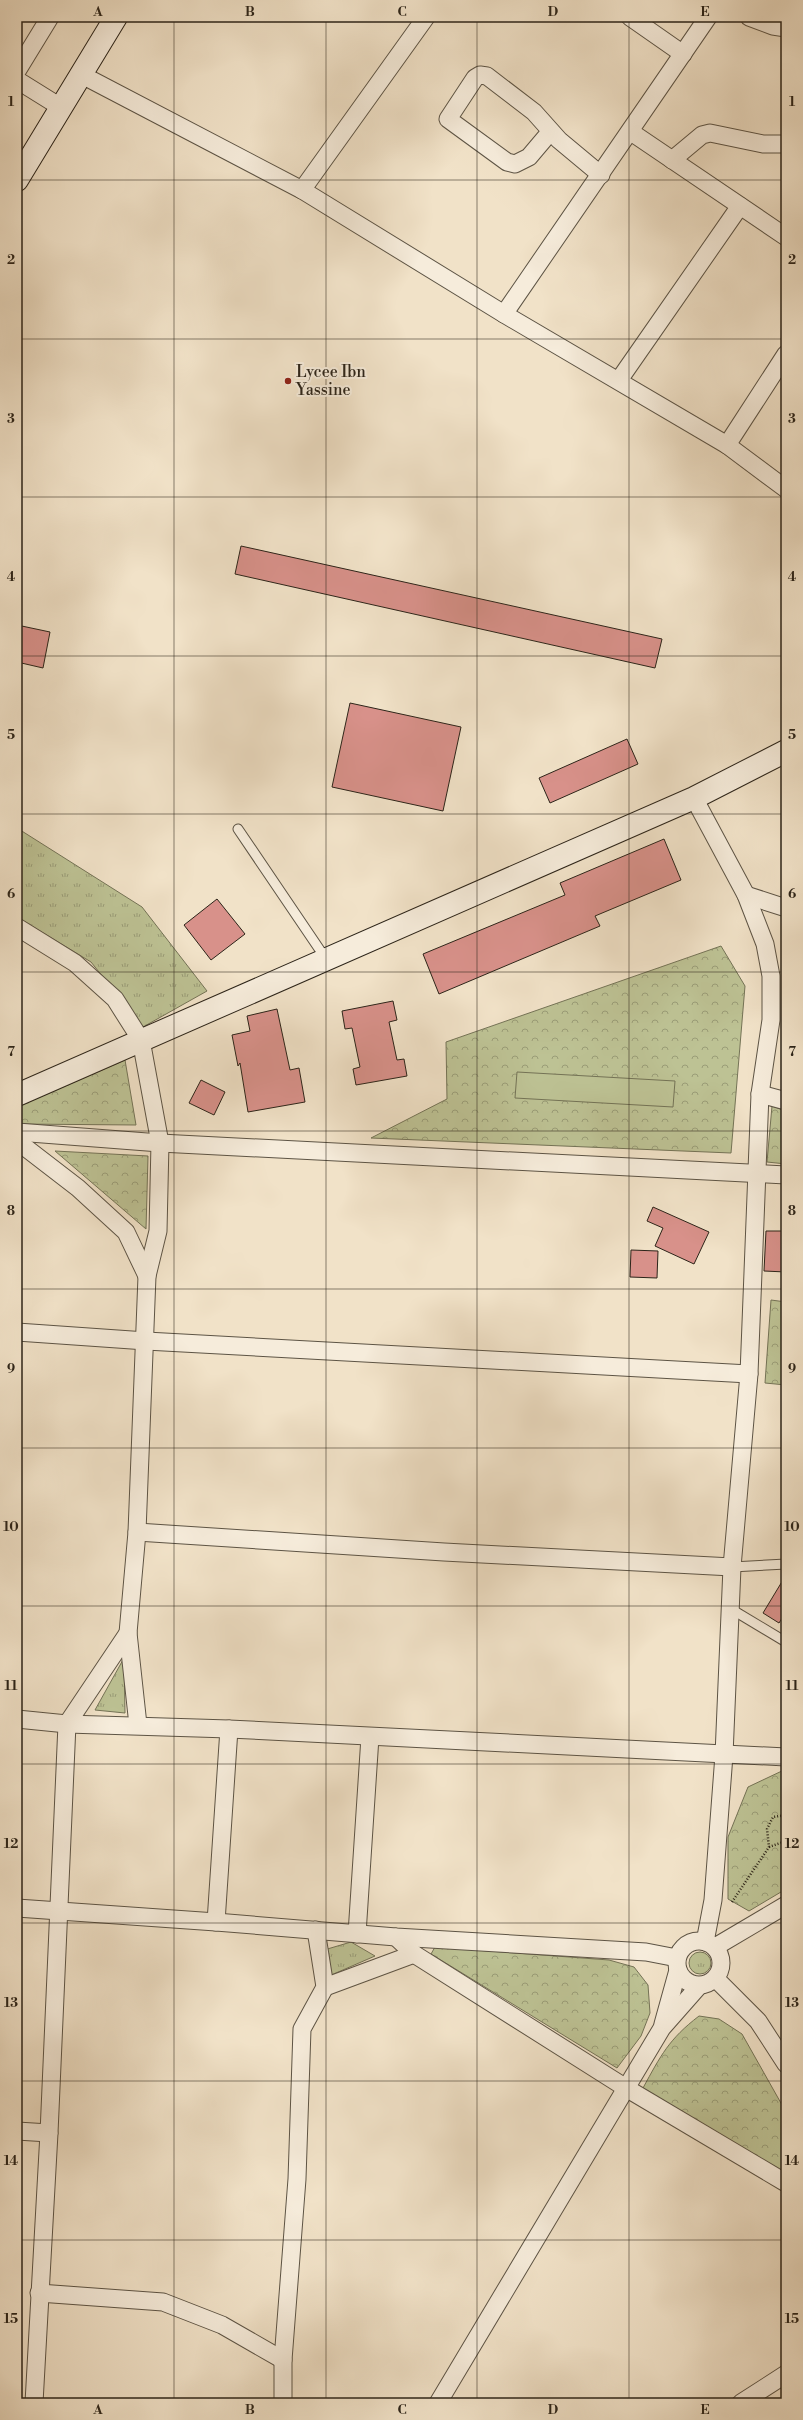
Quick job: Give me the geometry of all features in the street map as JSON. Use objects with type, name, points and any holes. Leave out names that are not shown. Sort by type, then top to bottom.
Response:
[{"type":"street","points":[[17,71],[50,17]]},
{"type":"street","points":[[17,180],[116,17]]},
{"type":"street","points":[[302,190],[426,17]]},
{"type":"street","points":[[630,17],[683,54]]},
{"type":"street","points":[[504,314],[631,132],[708,17]]},
{"type":"street","points":[[749,17],[773,26],[786,28]]},
{"type":"street","points":[[82,75],[302,190],[504,314],[619,380],[727,445],[786,489]]},
{"type":"street","points":[[551,131],[529,157],[515,164],[507,162],[448,119],[475,78],[480,75],[487,76],[534,112],[551,131],[600,175]]},
{"type":"street","points":[[17,80],[62,108]]},
{"type":"street","points":[[631,132],[786,237]]},
{"type":"street","points":[[672,160],[702,135],[710,133],[763,144],[786,144]]},
{"type":"street","points":[[619,380],[740,206]]},
{"type":"street","points":[[727,445],[786,354]]},
{"type":"street","points":[[17,1095],[694,798],[786,751]]},
{"type":"street","points":[[694,798],[746,895],[765,944],[771,976],[771,1020],[760,1094],[749,1374],[732,1567],[724,1755],[710,1945]]},
{"type":"street","points":[[746,895],[786,908]]},
{"type":"street","points":[[17,928],[75,963],[115,999],[141,1040],[160,1143],[158,1231],[147,1276],[146,1342],[137,1532],[128,1633],[138,1726]]},
{"type":"street","points":[[760,1094],[786,1101]]},
{"type":"street","points":[[17,1132],[160,1143],[786,1175]]},
{"type":"street","points":[[17,1141],[78,1188],[126,1232],[147,1276]]},
{"type":"street","points":[[17,1332],[146,1342],[749,1374]]},
{"type":"street","points":[[137,1532],[444,1552],[732,1567]]},
{"type":"street","points":[[34,2403],[49,2133],[67,1724],[128,1633]]},
{"type":"street","points":[[17,1719],[67,1724],[229,1729],[786,1757]]},
{"type":"street","points":[[216,1922],[229,1729]]},
{"type":"street","points":[[357,1934],[370,1737]]},
{"type":"street","points":[[710,1945],[786,1905]]},
{"type":"street","points":[[17,1908],[216,1922],[396,1937],[646,1952],[678,1964],[683,1978],[690,1984],[699,1986],[708,1984],[716,1979],[722,1963],[720,1955],[710,1945],[696,1941],[688,1944],[678,1964],[662,2028]]},
{"type":"street","points":[[283,2403],[282,2360],[297,2179],[302,2029],[325,1987],[316,1930]]},
{"type":"street","points":[[396,1937],[414,1954],[626,2088],[786,2182]]},
{"type":"street","points":[[325,1987],[414,1954]]},
{"type":"street","points":[[716,1979],[758,2021],[786,2064]]},
{"type":"street","points":[[438,2403],[662,2028],[699,1986]]},
{"type":"street","points":[[17,2131],[49,2133]]},
{"type":"street","points":[[39,2293],[163,2302],[222,2325],[282,2360]]},
{"type":"street","points":[[741,2403],[786,2374]]},
{"type":"lane","points":[[238,829],[327,960]]},
{"type":"lane","points":[[732,1567],[786,1564]]},
{"type":"lane","points":[[730,1610],[786,1642]]},
{"type":"path","points":[[768,1847],[766,1829],[773,1816],[786,1815]]},
{"type":"path","points":[[730,1904],[768,1847],[786,1841]]},
{"type":"green space","points":[[17,828],[142,907],[207,991],[143,1027],[91,962],[17,917]]},
{"type":"green space","points":[[721,946],[745,986],[731,1153],[371,1138],[447,1099],[446,1042]]},
{"type":"green space","points":[[125,1060],[136,1125],[17,1124],[17,1107]]},
{"type":"green space","points":[[517,1072],[675,1081],[673,1107],[515,1098]]},
{"type":"green space","points":[[772,1106],[786,1111],[786,1164],[767,1162]]},
{"type":"green space","points":[[55,1151],[148,1156],[146,1229]]},
{"type":"green space","points":[[771,1300],[786,1302],[786,1385],[765,1383]]},
{"type":"green space","points":[[124,1658],[125,1713],[95,1710]]},
{"type":"green space","points":[[784,1770],[786,1772],[786,1889],[749,1911],[728,1899],[728,1837],[748,1787]]},
{"type":"green space","points":[[351,1942],[375,1956],[329,1976],[324,1950]]},
{"type":"green space","points":[[435,1947],[609,1960],[634,1967],[648,1985],[650,2013],[641,2036],[617,2068],[431,1954]]},
{"type":"green space","points":[[700,1952],[708,1955],[711,1963],[708,1971],[700,1974],[692,1971],[689,1963],[692,1955]]},
{"type":"green space","points":[[699,2016],[719,2019],[742,2034],[786,2112],[786,2174],[643,2088],[666,2048],[680,2032]]},
{"type":"building","points":[[241,546],[662,639],[655,668],[235,574]]},
{"type":"building","points":[[17,625],[50,632],[43,668],[17,662]]},
{"type":"building","points":[[350,703],[461,727],[443,811],[332,787]]},
{"type":"building","points":[[627,739],[638,764],[550,803],[539,778]]},
{"type":"building","points":[[664,839],[681,880],[595,916],[600,926],[439,994],[423,954],[565,895],[560,883]]},
{"type":"building","points":[[217,899],[245,934],[211,960],[184,925]]},
{"type":"building","points":[[393,1001],[397,1020],[389,1022],[397,1060],[404,1059],[407,1076],[356,1085],[353,1069],[360,1067],[352,1028],[345,1029],[342,1011]]},
{"type":"building","points":[[277,1009],[290,1070],[299,1068],[305,1102],[248,1112],[240,1063],[238,1066],[232,1035],[250,1031],[247,1016]]},
{"type":"building","points":[[201,1080],[225,1092],[214,1115],[189,1103]]},
{"type":"building","points":[[653,1207],[709,1232],[694,1264],[655,1246],[663,1228],[647,1221]]},
{"type":"building","points":[[766,1231],[786,1231],[786,1272],[764,1271]]},
{"type":"building","points":[[631,1250],[658,1251],[657,1278],[630,1277]]},
{"type":"building","points":[[786,1575],[786,1612],[779,1623],[763,1613]]},
{"type":"place","name":"Lycee Ibn Yassine","points":[[288,381]]}]
